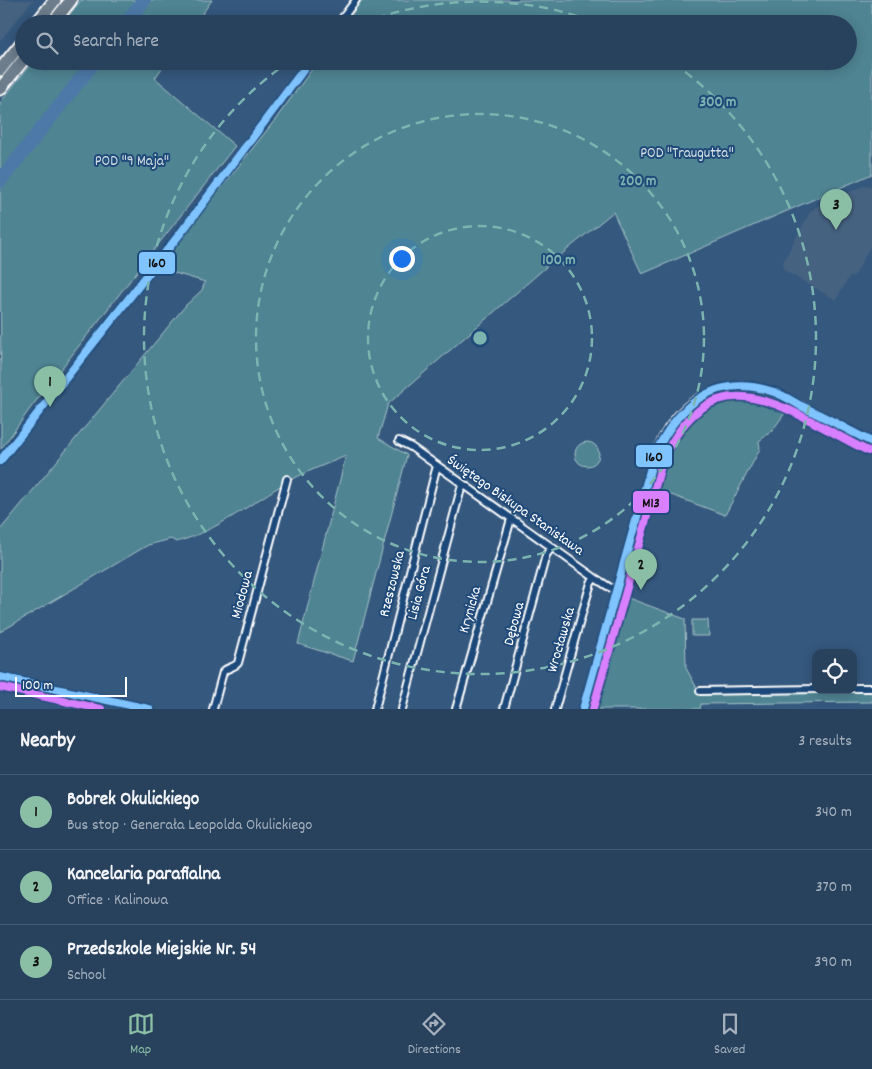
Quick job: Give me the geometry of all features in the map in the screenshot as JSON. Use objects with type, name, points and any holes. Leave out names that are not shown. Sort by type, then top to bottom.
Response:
[{"type":"highway","points":[[43,15],[55,0]]},
{"type":"highway","points":[[59,15],[71,0]]},
{"type":"highway","points":[[0,70],[15,51]]},
{"type":"highway","points":[[0,89],[15,70]]},
{"type":"street","points":[[345,15],[356,0]]},
{"type":"street","points":[[0,462],[183,230],[303,70]]},
{"type":"street","points":[[583,709],[654,456],[662,437],[672,421],[684,409],[699,398],[715,390],[734,386],[753,387],[772,391],[872,442]]},
{"type":"street","name":"Świętego Biskupa Stanisława","points":[[399,441],[411,447],[609,588],[617,590]]},
{"type":"street","name":"Rzeszowska","points":[[375,709],[437,466]]},
{"type":"street","name":"Miodowa","points":[[213,709],[223,672],[238,663],[287,479]]},
{"type":"street","name":"Lisia Góra","points":[[402,709],[462,484]]},
{"type":"street","name":"Krynicka","points":[[456,709],[511,519]]},
{"type":"street","name":"Dębowa","points":[[504,709],[546,555],[552,547]]},
{"type":"street","name":"Wrocławska","points":[[555,709],[591,583],[595,578]]},
{"type":"street","points":[[0,677],[149,709]]},
{"type":"street","points":[[857,688],[872,688]]},
{"type":"street","points":[[700,691],[812,689]]},
{"type":"shaded area","points":[[0,0],[33,0],[21,15],[15,15],[15,22],[0,41]]},
{"type":"shaded area","points":[[866,185],[872,186],[872,243],[856,273],[849,277],[836,300],[783,270],[783,262],[810,212],[817,206]]},
{"type":"green space","points":[[81,0],[212,0],[201,15],[69,15]]},
{"type":"green space","name":"POD \"Traugutta\"","points":[[362,0],[872,0],[872,174],[642,274],[613,212],[546,267],[388,404],[378,438],[407,455],[353,661],[298,644],[346,456],[289,481],[206,531],[176,542],[171,539],[148,545],[0,632],[0,530],[186,305],[202,290],[205,282],[158,268],[275,120],[311,70],[857,70],[857,15],[351,15]]},
{"type":"green space","name":"POD \"9 Maja\"","points":[[26,70],[161,70],[155,78],[235,146],[32,406],[1,449],[0,103]]},
{"type":"green space","points":[[726,390],[764,392],[790,406],[772,431],[759,441],[760,449],[725,515],[655,489],[662,453],[673,427],[693,408]]},
{"type":"green space","points":[[587,442],[595,446],[599,454],[595,462],[587,466],[579,462],[575,454],[579,446]]},
{"type":"green space","points":[[620,595],[685,619],[686,668],[700,694],[812,691],[812,694],[857,694],[857,691],[872,691],[872,702],[701,704],[700,709],[590,709]]},
{"type":"green space","points":[[692,620],[708,620],[709,636],[692,636]]},
{"type":"waterway","points":[[132,15],[144,0]]},
{"type":"waterway","points":[[0,181],[88,70]]},
{"type":"transit line","name":"160","points":[[0,461],[183,230],[303,70]]},
{"type":"transit line","name":"160","points":[[583,709],[654,456],[674,422],[687,408],[700,397],[716,390],[733,386],[753,387],[781,395],[872,442]]},
{"type":"transit line","name":"M13","points":[[593,709],[663,459],[684,425],[706,405],[731,397],[756,399],[783,407],[868,451]]},
{"type":"transit line","name":"160","points":[[0,677],[149,709]]},
{"type":"transit line","name":"M13","points":[[0,687],[101,709]]},
{"type":"place","name":"Przedszkole Miejskie Nr. 54","points":[[836,230]]},
{"type":"place","name":"Bobrek Okulickiego","points":[[50,407]]},
{"type":"place","name":"Kancelaria parafialna","points":[[641,590]]}]
